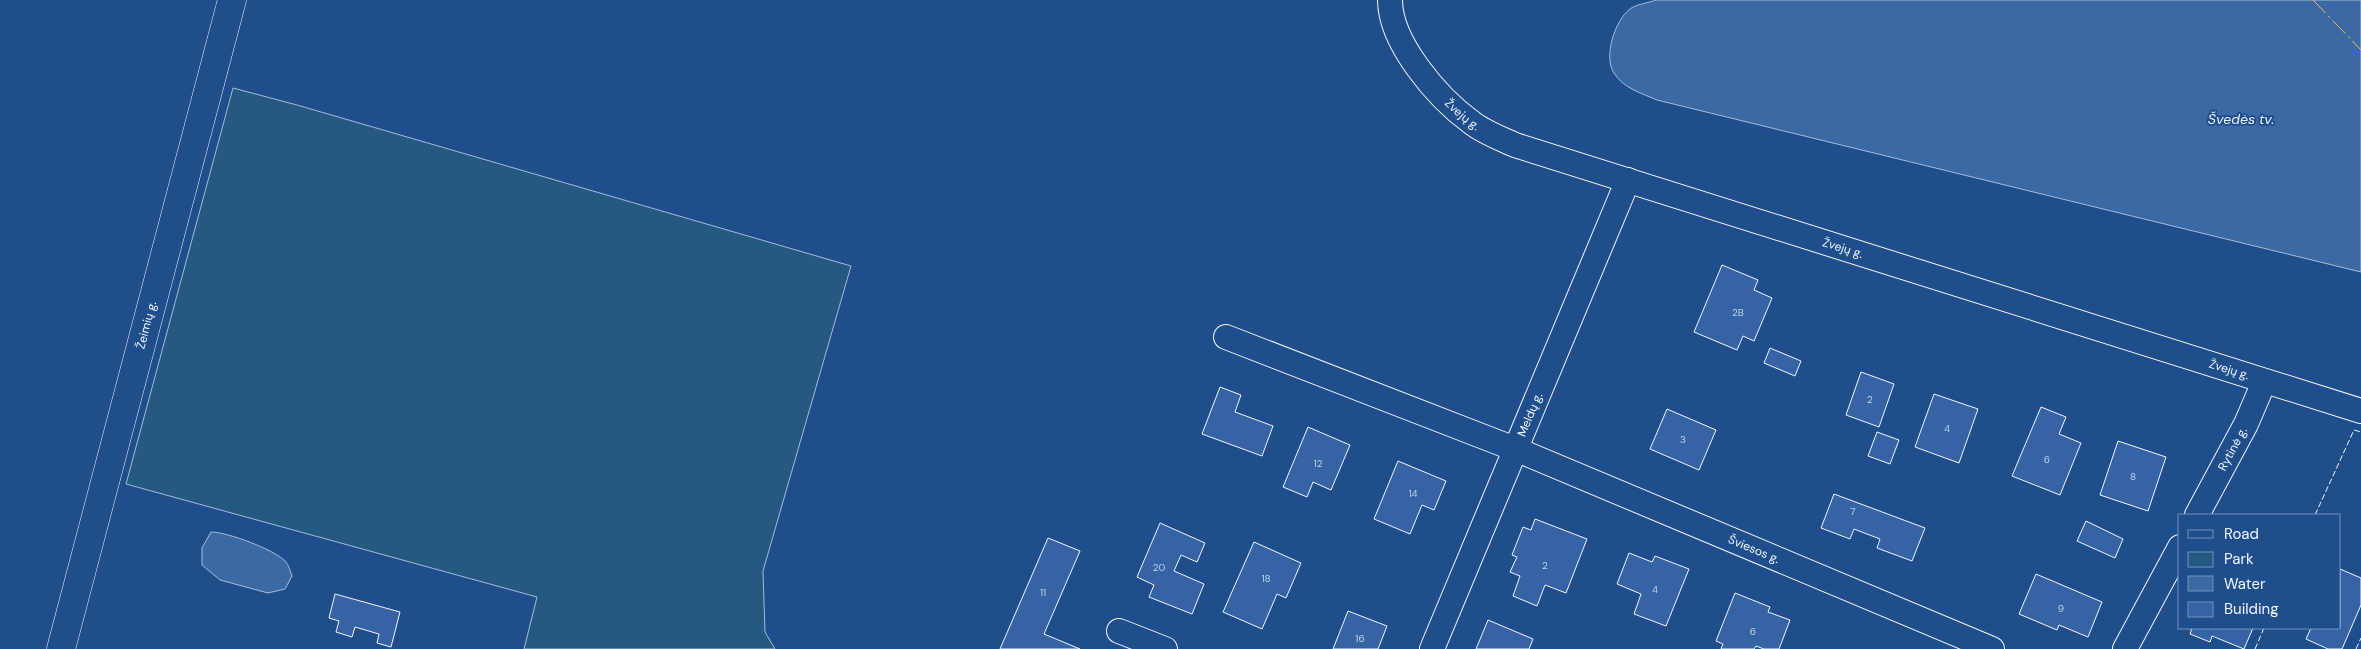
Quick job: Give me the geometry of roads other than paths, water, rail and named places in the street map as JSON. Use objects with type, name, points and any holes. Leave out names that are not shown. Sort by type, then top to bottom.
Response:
[{"type":"main road","name":"Žeimių g.","points":[[61,649],[232,0]]},
{"type":"street","name":"Žvejų g.","points":[[1390,0],[1396,29],[1412,59],[1449,105],[1473,124],[1515,145],[2361,411]]},
{"type":"street","name":"Meldų g.","points":[[1432,649],[1628,180]]},
{"type":"street","name":"Šviesos g.","points":[[1226,337],[1515,449],[1992,649]]},
{"type":"street","name":"Rytinė g.","points":[[2198,514],[2246,424],[2264,382]]},
{"type":"street","points":[[2125,649],[2178,551]]},
{"type":"street","points":[[1119,631],[1165,649]]},
{"type":"water","name":"Švedės tv.","points":[[1656,0],[2361,0],[2361,272],[1657,100],[1622,83],[1614,73],[1610,58],[1610,49],[1615,30],[1625,14],[1636,6]]},
{"type":"water","points":[[211,532],[250,542],[279,556],[288,566],[292,576],[285,589],[268,593],[220,580],[202,565],[202,548]]}]
